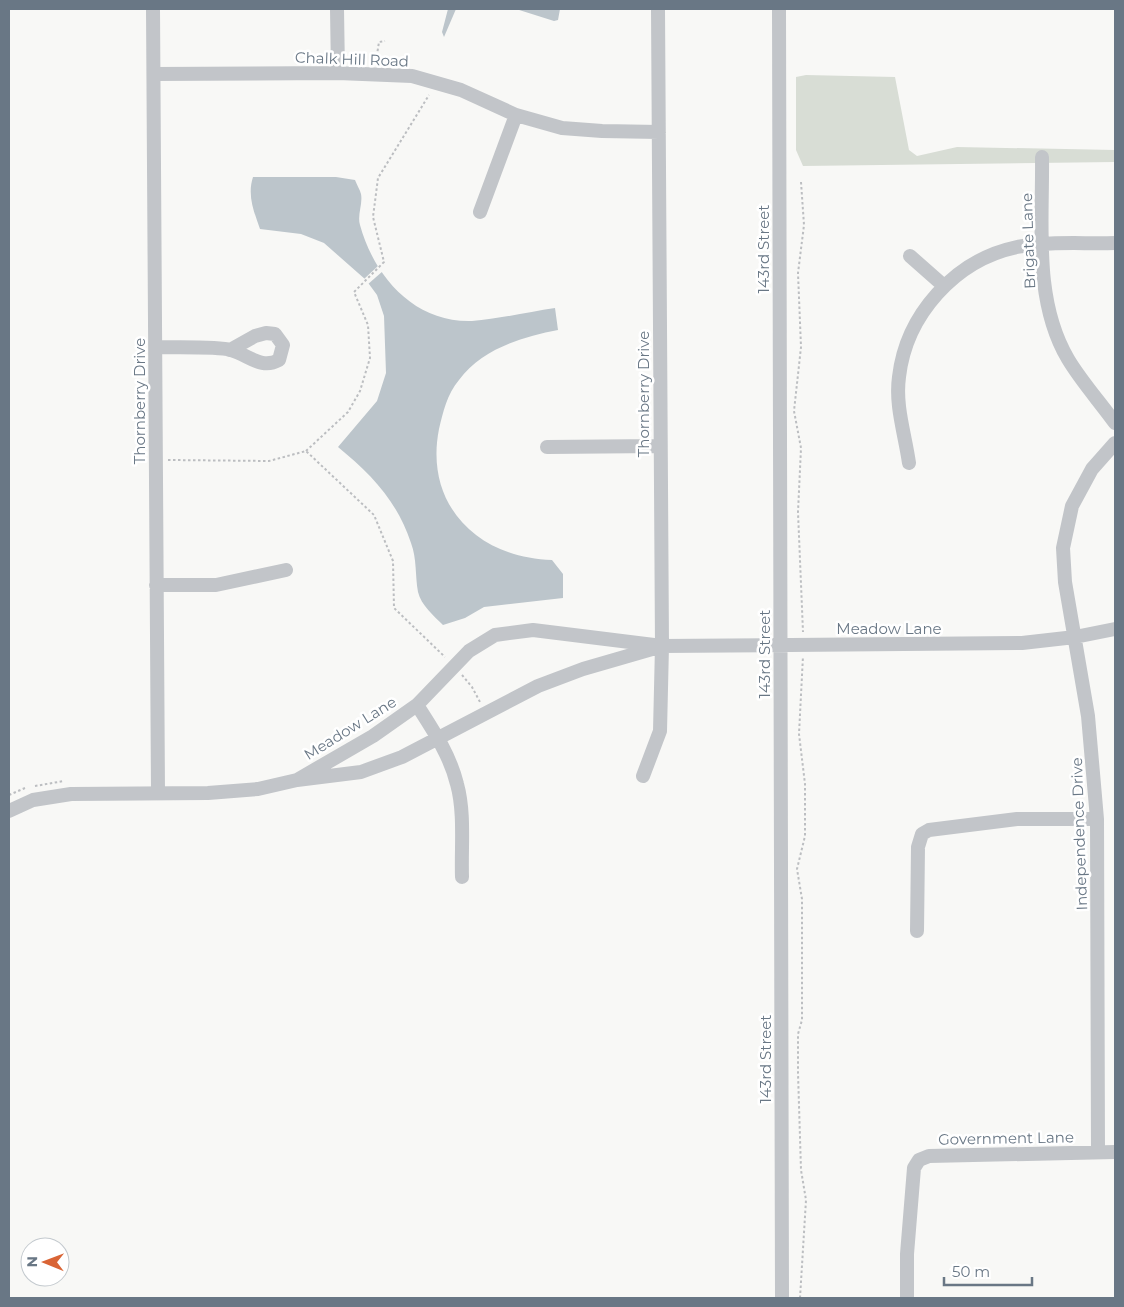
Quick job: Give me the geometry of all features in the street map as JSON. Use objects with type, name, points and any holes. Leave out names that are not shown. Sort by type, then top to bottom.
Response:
[{"type":"street","name":"Thornberry Drive","points":[[154,9],[158,792]]},
{"type":"street","points":[[337,9],[338,72]]},
{"type":"street","name":"Thornberry Drive","points":[[643,776],[660,731],[662,646],[658,9]]},
{"type":"street","name":"143rd Street","points":[[778,9],[782,1298]]},
{"type":"street","name":"Chalk Hill Road","points":[[154,74],[386,73],[437,82],[516,115],[562,128],[660,132]]},
{"type":"street","points":[[480,212],[516,115]]},
{"type":"street","name":"Brigate Lane","points":[[1042,157],[1043,244],[1047,300],[1055,332],[1068,359],[1115,423]]},
{"type":"street","points":[[909,463],[899,412],[899,377],[907,343],[918,320],[944,286],[966,269],[990,256],[1016,248],[1043,244],[1115,243]]},
{"type":"street","points":[[910,256],[944,286]]},
{"type":"street","points":[[156,347],[230,350]]},
{"type":"street","name":"Independence Drive","points":[[1098,1152],[1097,819],[1088,716],[1065,582],[1065,540],[1072,506],[1092,469],[1115,443]]},
{"type":"street","points":[[547,447],[660,446]]},
{"type":"street","points":[[156,585],[216,585],[286,570]]},
{"type":"street","name":"Meadow Lane","points":[[297,780],[373,736],[417,705],[469,651],[495,636],[533,630],[662,646],[1022,643],[1075,637],[1115,629]]},
{"type":"street","name":"Meadow Lane","points":[[9,811],[33,800],[71,794],[208,793],[258,789],[297,780],[361,772],[402,757],[437,737],[538,686],[584,668],[662,646]]},
{"type":"street","points":[[417,705],[437,737],[451,765],[458,786],[462,877]]},
{"type":"street","points":[[917,931],[918,847],[922,834],[929,830],[1007,820],[1097,819]]},
{"type":"street","name":"Government Lane","points":[[907,1298],[907,1254],[914,1168],[919,1160],[929,1156],[1115,1152]]},
{"type":"path","points":[[376,61],[379,42],[385,41]]},
{"type":"path","points":[[156,460],[269,461],[306,451],[348,412],[360,391],[370,358],[368,325],[354,292],[384,262],[373,217],[378,178],[437,82]]},
{"type":"path","points":[[800,1298],[806,1200],[801,1170],[798,1073],[798,1034],[802,1020],[802,899],[797,869],[805,836],[805,784],[799,734],[803,645],[798,512],[801,448],[794,411],[801,346],[798,273],[804,225],[801,182]]},
{"type":"path","points":[[306,451],[374,515],[393,561],[394,608],[454,666],[472,687],[485,713]]},
{"type":"shaded area","points":[[448,9],[456,9],[444,37],[442,32]]},
{"type":"shaded area","points":[[516,9],[560,9],[558,20],[554,21]]},
{"type":"shaded area","points":[[806,75],[895,77],[909,150],[917,156],[957,147],[1115,150],[1115,162],[803,166],[796,150],[796,77]]},
{"type":"shaded area","points":[[253,177],[336,177],[355,180],[361,194],[360,225],[366,244],[375,262],[399,293],[415,305],[432,314],[451,320],[472,321],[555,308],[558,330],[531,336],[491,352],[468,369],[459,380],[448,397],[444,410],[439,429],[437,456],[440,481],[449,503],[462,522],[480,538],[501,549],[525,557],[552,560],[563,574],[563,598],[484,607],[465,618],[443,625],[425,606],[418,592],[413,549],[398,514],[382,490],[362,468],[338,447],[377,401],[386,373],[384,316],[377,295],[366,280],[324,243],[301,234],[260,229],[251,197]]},
{"type":"pier","points":[[379,265],[383,271],[367,285],[363,280]]}]
